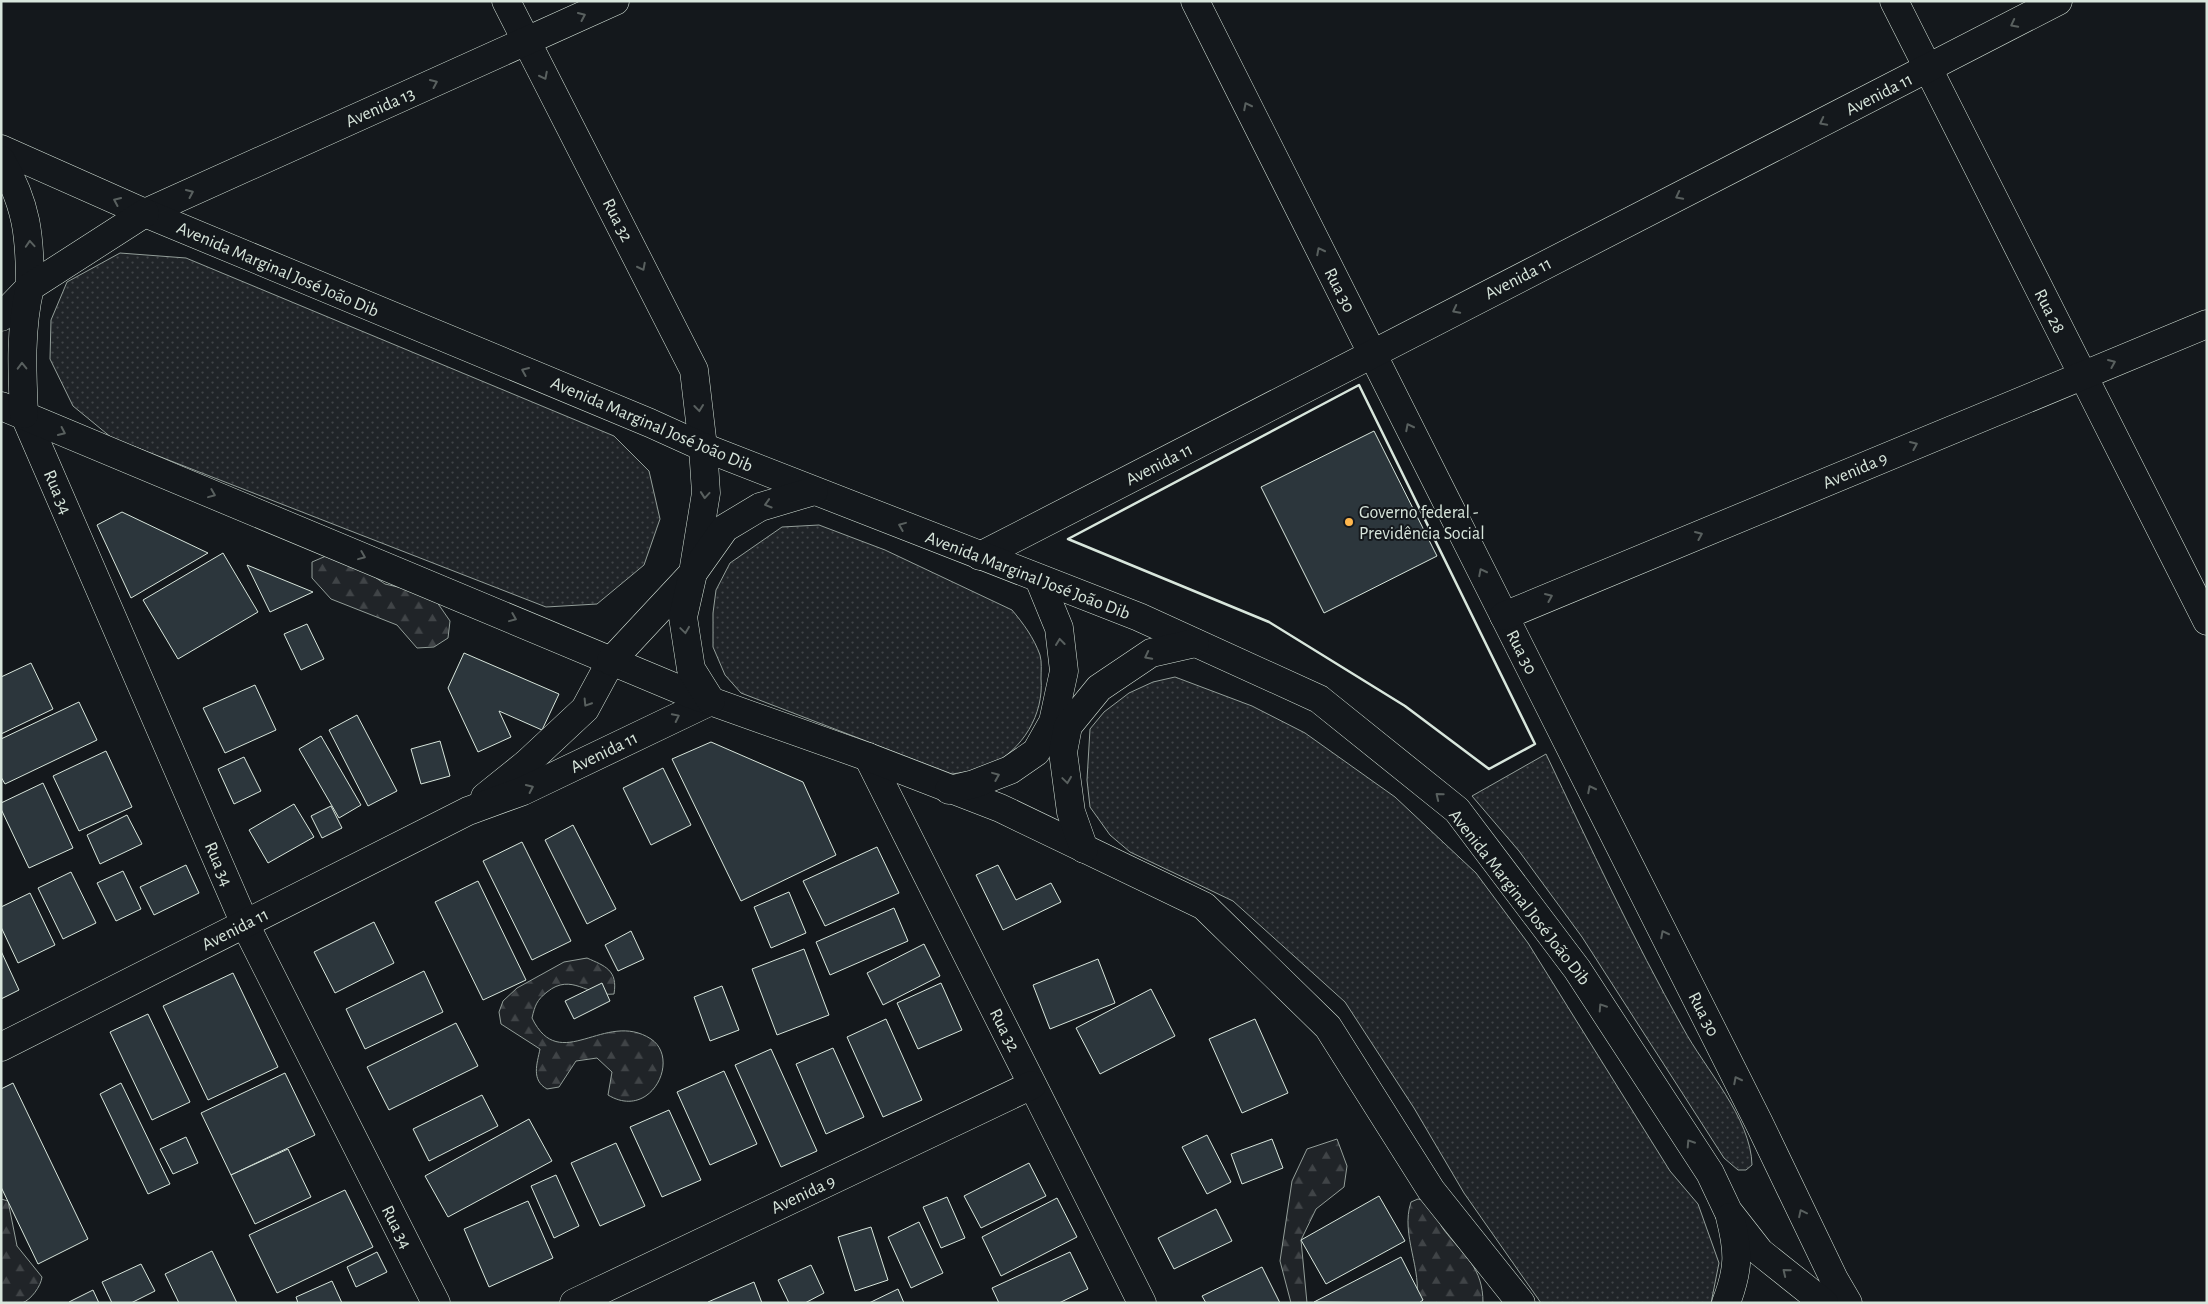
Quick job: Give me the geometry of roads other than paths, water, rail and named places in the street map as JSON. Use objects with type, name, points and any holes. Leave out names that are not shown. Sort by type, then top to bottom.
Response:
[{"type":"street","name":"Rua 32","points":[[506,1],[694,370],[706,493],[694,573],[683,617],[691,669],[711,701]]},
{"type":"street","name":"Avenida 13","points":[[1,317],[30,287],[145,213],[615,1]]},
{"type":"street","name":"Rua 30","points":[[1195,1],[1754,1114],[1834,1279],[1848,1303]]},
{"type":"street","name":"Rua 28","points":[[1894,1],[2207,621]]},
{"type":"street","name":"Avenida 11","points":[[980,556],[2058,1]]},
{"type":"street","name":"Avenida Marginal José João Dib","points":[[1,150],[145,213],[641,419],[703,447],[1139,617],[1319,699],[1457,810],[1577,969],[1710,1173],[1728,1211],[1760,1252],[1824,1303]]},
{"type":"street","points":[[1,160],[22,201],[30,243],[30,287],[24,310],[21,361],[12,410],[75,438],[711,701],[868,757],[949,790],[1000,808],[1204,906],[1328,1026],[1431,1190],[1521,1303]]},
{"type":"street","name":"Avenida 9","points":[[1504,616],[2207,324]]},
{"type":"street","name":"Rua 34","points":[[12,410],[245,924],[436,1303]]},
{"type":"street","points":[[694,573],[725,528],[760,507],[814,491]]},
{"type":"street","name":"Avenida 11","points":[[468,811],[526,764],[584,709],[612,661],[694,573]]},
{"type":"street","points":[[949,790],[974,784],[1010,770],[1036,752],[1053,722],[1064,671],[1059,628],[1039,578]]},
{"type":"street","points":[[1084,849],[1071,812],[1063,752],[1068,726],[1099,688],[1150,653],[1195,643]]},
{"type":"street","name":"Avenida 11","points":[[1,1047],[468,811],[523,791],[711,701]]},
{"type":"street","name":"Rua 32","points":[[868,757],[1142,1303]]},
{"type":"street","name":"Avenida 9","points":[[574,1303],[1032,1085]]},
{"type":"street","points":[[1726,1303],[1735,1279],[1737,1245],[1728,1211]]},
{"type":"place","name":"Governo federal - Previdência Social","points":[[1349,522]]}]
